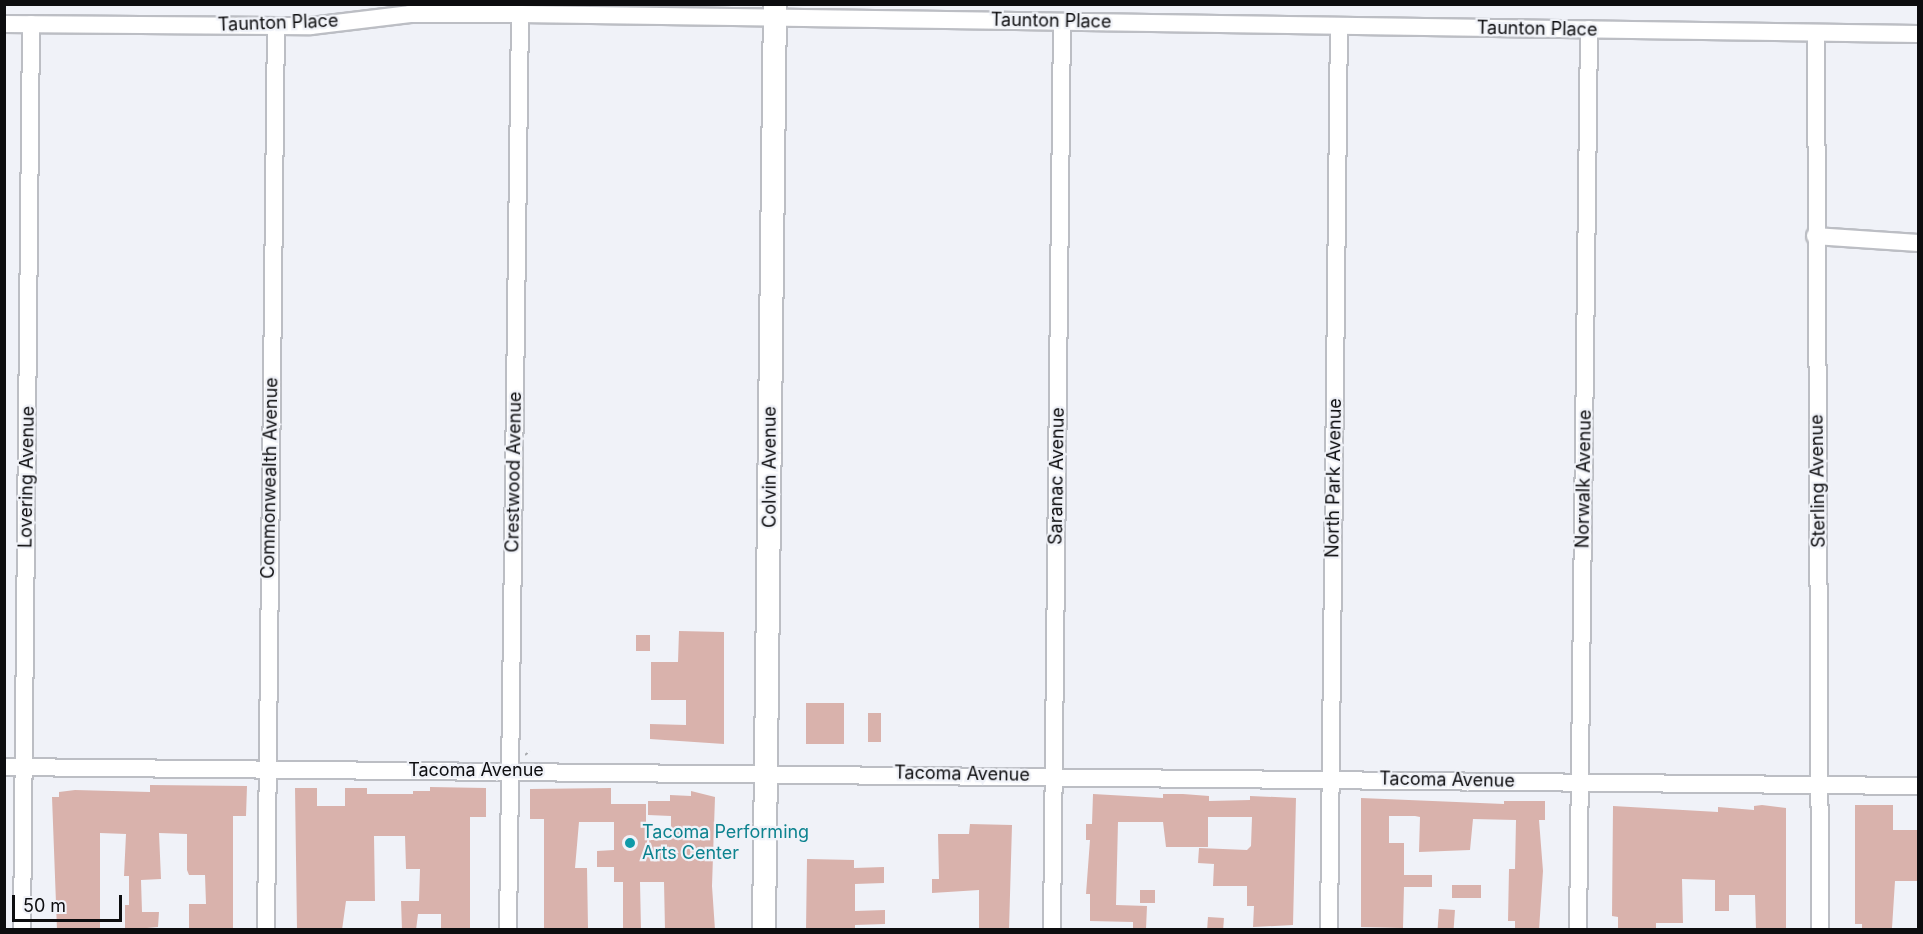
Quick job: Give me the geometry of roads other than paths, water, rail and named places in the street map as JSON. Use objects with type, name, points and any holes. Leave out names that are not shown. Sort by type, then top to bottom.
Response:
[{"type":"street","name":"Taunton Place","points":[[4,24],[311,26],[410,14],[775,11],[1062,22],[1918,34]]},
{"type":"street","name":"Colvin Avenue","points":[[764,930],[775,11]]},
{"type":"street","name":"Crestwood Avenue","points":[[508,930],[520,14]]},
{"type":"street","name":"Saranac Avenue","points":[[1052,930],[1062,22]]},
{"type":"street","name":"Lovering Avenue","points":[[22,930],[31,24]]},
{"type":"street","name":"Commonwealth Avenue","points":[[266,930],[276,26]]},
{"type":"street","name":"North Park Avenue","points":[[1329,930],[1339,26]]},
{"type":"street","name":"Norwalk Avenue","points":[[1578,930],[1589,29]]},
{"type":"street","name":"Sterling Avenue","points":[[1816,33],[1815,236],[1821,784],[1820,930]]},
{"type":"street","points":[[1815,236],[1918,243]]},
{"type":"street","name":"Tacoma Avenue","points":[[4,767],[766,772],[1918,786]]},
{"type":"place","name":"Tacoma Performing Arts Center","points":[[630,843]]}]
